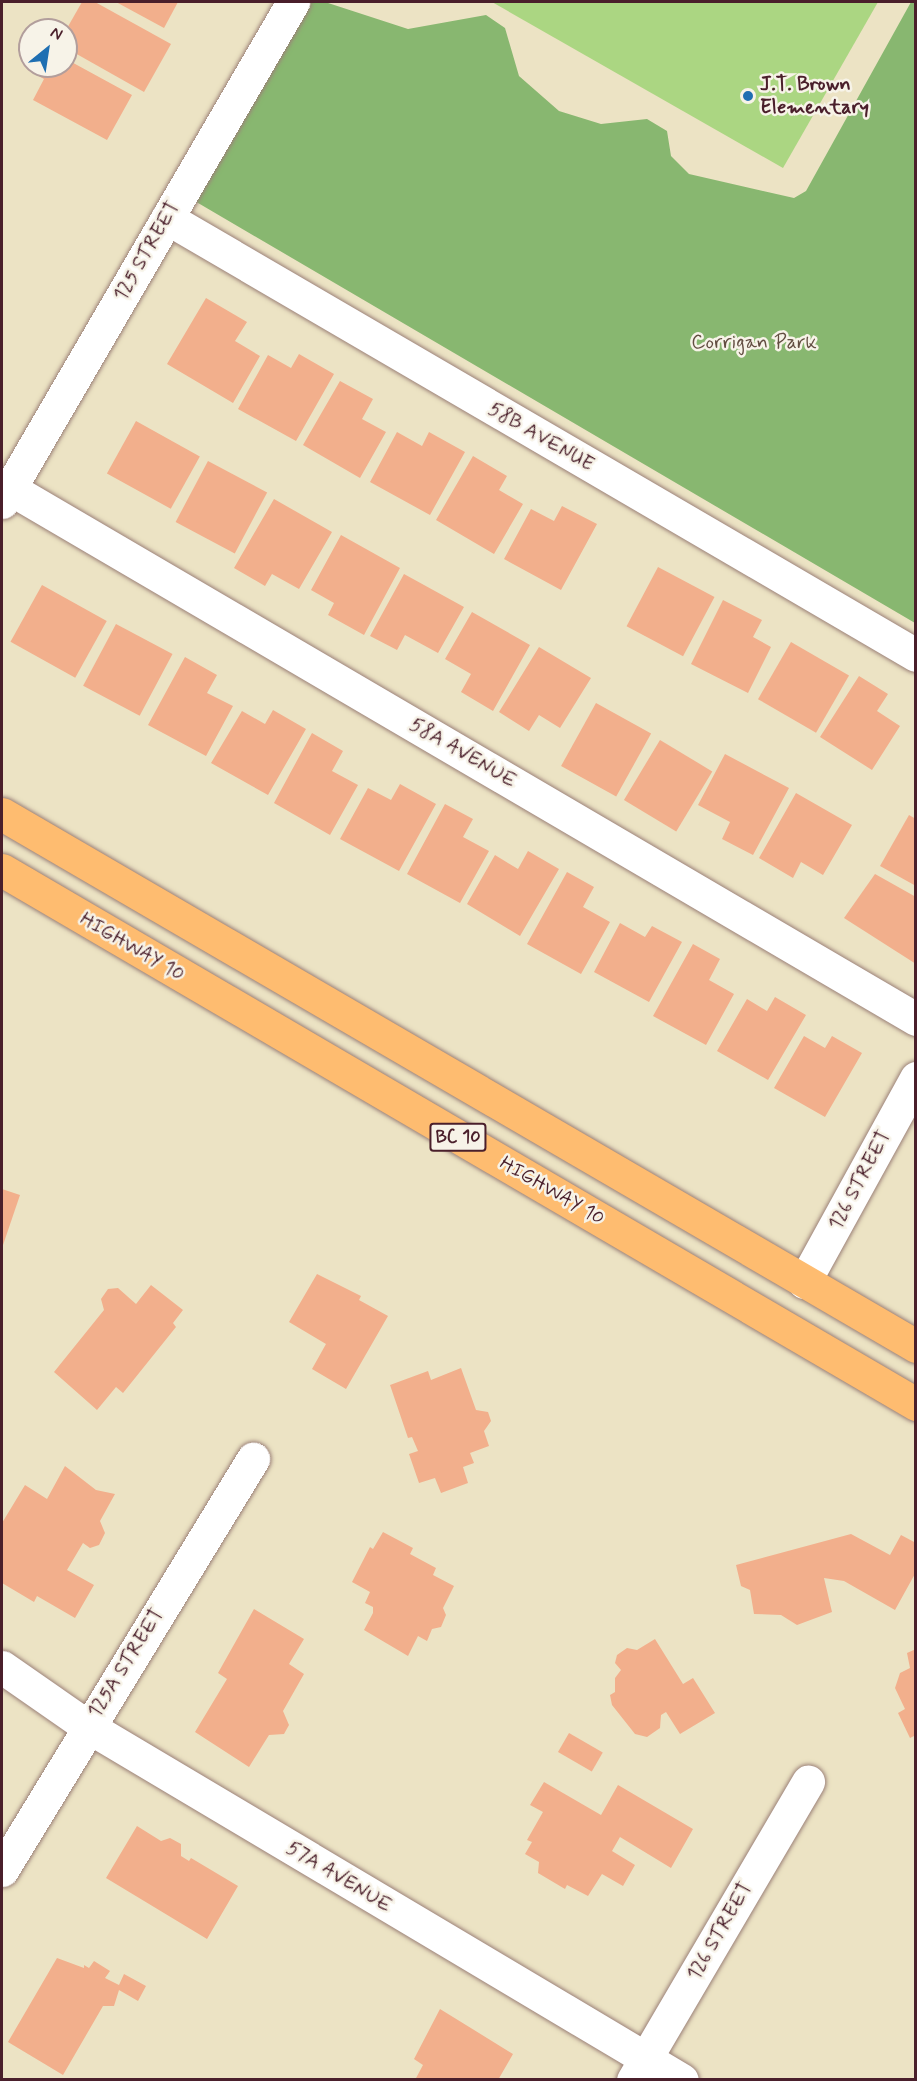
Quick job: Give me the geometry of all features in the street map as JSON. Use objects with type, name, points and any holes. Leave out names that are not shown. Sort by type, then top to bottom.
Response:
[{"type":"highway","name":"BC 10","points":[[2,814],[915,1346]]},
{"type":"highway","name":"HIGHWAY 10","points":[[2,870],[915,1404]]},
{"type":"street","name":"125 STREET","points":[[5,495],[293,2]]},
{"type":"street","name":"58B AVENUE","points":[[167,218],[915,656]]},
{"type":"street","name":"58A AVENUE","points":[[5,495],[915,1019]]},
{"type":"street","name":"126 STREET","points":[[804,1282],[915,1078]]},
{"type":"street","name":"125A STREET","points":[[2,1870],[87,1726],[253,1458]]},
{"type":"street","name":"57A AVENUE","points":[[2,1667],[87,1726],[639,2069],[682,2079]]},
{"type":"street","name":"126 STREET","points":[[639,2069],[808,1782]]},
{"type":"green space","name":"Corrigan Park","points":[[308,2],[325,2],[408,29],[486,15],[505,28],[519,76],[559,111],[601,124],[647,119],[667,131],[671,156],[689,174],[794,198],[806,191],[911,2],[915,2],[915,623],[193,200]]},
{"type":"green space","name":"J.T. Brown Elementary","points":[[492,2],[878,2],[783,168]]},
{"type":"building","points":[[82,2],[95,2],[171,44],[144,92],[78,55],[78,18],[73,18]]},
{"type":"building","points":[[116,2],[178,2],[164,28]]},
{"type":"building","points":[[78,66],[132,95],[107,140],[33,100],[44,79],[42,78],[78,78]]},
{"type":"building","points":[[206,298],[247,322],[235,341],[260,356],[233,403],[167,364]]},
{"type":"building","points":[[299,354],[334,374],[296,441],[238,409],[268,355],[291,368]]},
{"type":"building","points":[[340,381],[373,399],[362,419],[386,432],[360,478],[303,445]]},
{"type":"building","points":[[136,421],[200,456],[171,509],[107,473]]},
{"type":"building","points":[[397,432],[422,446],[429,432],[465,452],[430,515],[370,482]]},
{"type":"building","points":[[473,456],[507,476],[499,490],[523,504],[494,554],[436,520]]},
{"type":"building","points":[[208,461],[267,492],[235,553],[176,522]]},
{"type":"building","points":[[274,499],[332,532],[299,589],[272,574],[265,586],[234,568]]},
{"type":"building","points":[[562,506],[597,524],[561,590],[504,559],[531,509],[554,521]]},
{"type":"building","points":[[341,535],[400,568],[364,635],[328,615],[334,603],[311,590]]},
{"type":"building","points":[[658,567],[715,597],[683,656],[627,626]]},
{"type":"building","points":[[404,574],[464,607],[438,653],[405,635],[397,650],[370,636]]},
{"type":"building","points":[[42,585],[107,621],[75,678],[10,642]]},
{"type":"building","points":[[723,600],[762,620],[753,637],[771,647],[748,693],[691,664]]},
{"type":"building","points":[[472,612],[530,645],[493,711],[461,692],[471,674],[445,659]]},
{"type":"building","points":[[116,624],[173,654],[140,716],[83,686]]},
{"type":"building","points":[[791,642],[849,676],[816,733],[758,699]]},
{"type":"building","points":[[539,647],[591,678],[560,728],[539,715],[529,731],[499,712]]},
{"type":"building","points":[[185,657],[217,675],[207,693],[233,706],[206,756],[148,725]]},
{"type":"building","points":[[859,676],[888,694],[877,711],[900,726],[872,770],[820,737]]},
{"type":"building","points":[[596,703],[651,734],[616,797],[561,766]]},
{"type":"building","points":[[273,710],[306,729],[268,795],[211,763],[242,711],[265,724]]},
{"type":"building","points":[[312,733],[343,751],[332,771],[358,785],[330,835],[274,803]]},
{"type":"building","points":[[660,740],[712,771],[676,831],[624,800]]},
{"type":"building","points":[[725,754],[789,788],[753,855],[722,839],[730,822],[698,805]]},
{"type":"building","points":[[400,784],[436,804],[399,871],[340,839],[368,788],[391,800]]},
{"type":"building","points":[[796,793],[852,825],[823,875],[801,862],[793,878],[759,858]]},
{"type":"building","points":[[445,804],[473,819],[463,837],[489,851],[460,903],[407,874]]},
{"type":"building","points":[[909,815],[916,819],[916,886],[880,866]]},
{"type":"building","points":[[528,851],[559,869],[520,936],[467,904],[495,855],[518,869]]},
{"type":"building","points":[[567,872],[594,887],[583,907],[610,922],[581,974],[527,944]]},
{"type":"building","points":[[875,874],[916,897],[916,964],[844,918]]},
{"type":"building","points":[[620,923],[645,937],[652,926],[682,942],[649,1002],[594,972]]},
{"type":"building","points":[[693,944],[720,959],[709,980],[734,994],[706,1045],[653,1016]]},
{"type":"building","points":[[775,997],[806,1015],[768,1080],[717,1051],[747,999],[767,1011]]},
{"type":"building","points":[[804,1036],[825,1048],[832,1036],[862,1053],[825,1117],[774,1088]]},
{"type":"building","points":[[2,1189],[20,1195],[2,1248]]},
{"type":"building","points":[[317,1274],[361,1296],[359,1300],[388,1316],[346,1389],[312,1369],[326,1344],[289,1322]]},
{"type":"building","points":[[151,1285],[183,1310],[173,1323],[176,1327],[123,1393],[116,1387],[97,1410],[54,1372],[104,1310],[101,1299],[108,1289],[118,1288],[136,1304]]},
{"type":"building","points":[[461,1368],[476,1410],[488,1412],[491,1421],[484,1431],[489,1446],[470,1453],[474,1463],[463,1467],[468,1483],[441,1493],[435,1478],[419,1483],[409,1454],[418,1451],[412,1437],[408,1438],[390,1385],[428,1371],[431,1380]]},
{"type":"building","points":[[65,1466],[96,1490],[115,1494],[100,1521],[105,1533],[99,1545],[90,1548],[83,1543],[67,1570],[94,1585],[75,1618],[37,1596],[34,1602],[2,1583],[2,1523],[25,1485],[47,1499]]},
{"type":"building","points":[[383,1532],[413,1548],[410,1554],[436,1568],[433,1575],[454,1586],[443,1608],[446,1615],[441,1627],[432,1629],[427,1641],[418,1636],[408,1656],[364,1630],[373,1613],[373,1607],[365,1603],[370,1592],[352,1582],[370,1547],[373,1549]]},
{"type":"building","points":[[851,1534],[890,1555],[901,1535],[916,1543],[916,1572],[895,1610],[844,1581],[824,1578],[832,1612],[797,1625],[781,1615],[754,1614],[750,1590],[741,1586],[736,1565]]},
{"type":"building","points":[[254,1609],[304,1639],[289,1664],[304,1674],[283,1711],[289,1725],[284,1734],[269,1735],[249,1767],[195,1732],[227,1679],[218,1673]]},
{"type":"building","points":[[655,1639],[683,1684],[693,1678],[715,1713],[680,1734],[666,1712],[661,1715],[660,1728],[647,1737],[635,1734],[612,1705],[610,1695],[615,1692],[615,1678],[621,1670],[615,1663],[617,1655],[627,1648],[637,1650]]},
{"type":"building","points":[[916,1649],[916,1735],[910,1738],[898,1713],[905,1709],[895,1688],[900,1673],[910,1668],[907,1653]]},
{"type":"building","points":[[569,1733],[603,1752],[592,1772],[558,1752]]},
{"type":"building","points":[[544,1782],[601,1815],[618,1785],[693,1829],[671,1868],[620,1837],[612,1851],[635,1865],[623,1886],[602,1874],[588,1896],[567,1885],[565,1889],[538,1873],[539,1862],[525,1854],[532,1842],[527,1840],[543,1812],[530,1805]]},
{"type":"building","points":[[137,1826],[161,1841],[170,1838],[181,1844],[181,1856],[189,1861],[191,1858],[238,1886],[207,1939],[106,1878]]},
{"type":"building","points":[[57,1958],[84,1968],[84,1965],[89,1968],[94,1961],[110,1971],[105,1978],[119,1985],[124,1974],[146,1986],[138,2001],[119,1990],[114,2006],[103,2006],[63,2075],[8,2042]]},
{"type":"building","points":[[440,2009],[513,2054],[498,2080],[415,2080],[423,2065],[414,2059]]},
{"type":"place","name":"J.T. Brown Elementary","points":[[748,96]]}]
